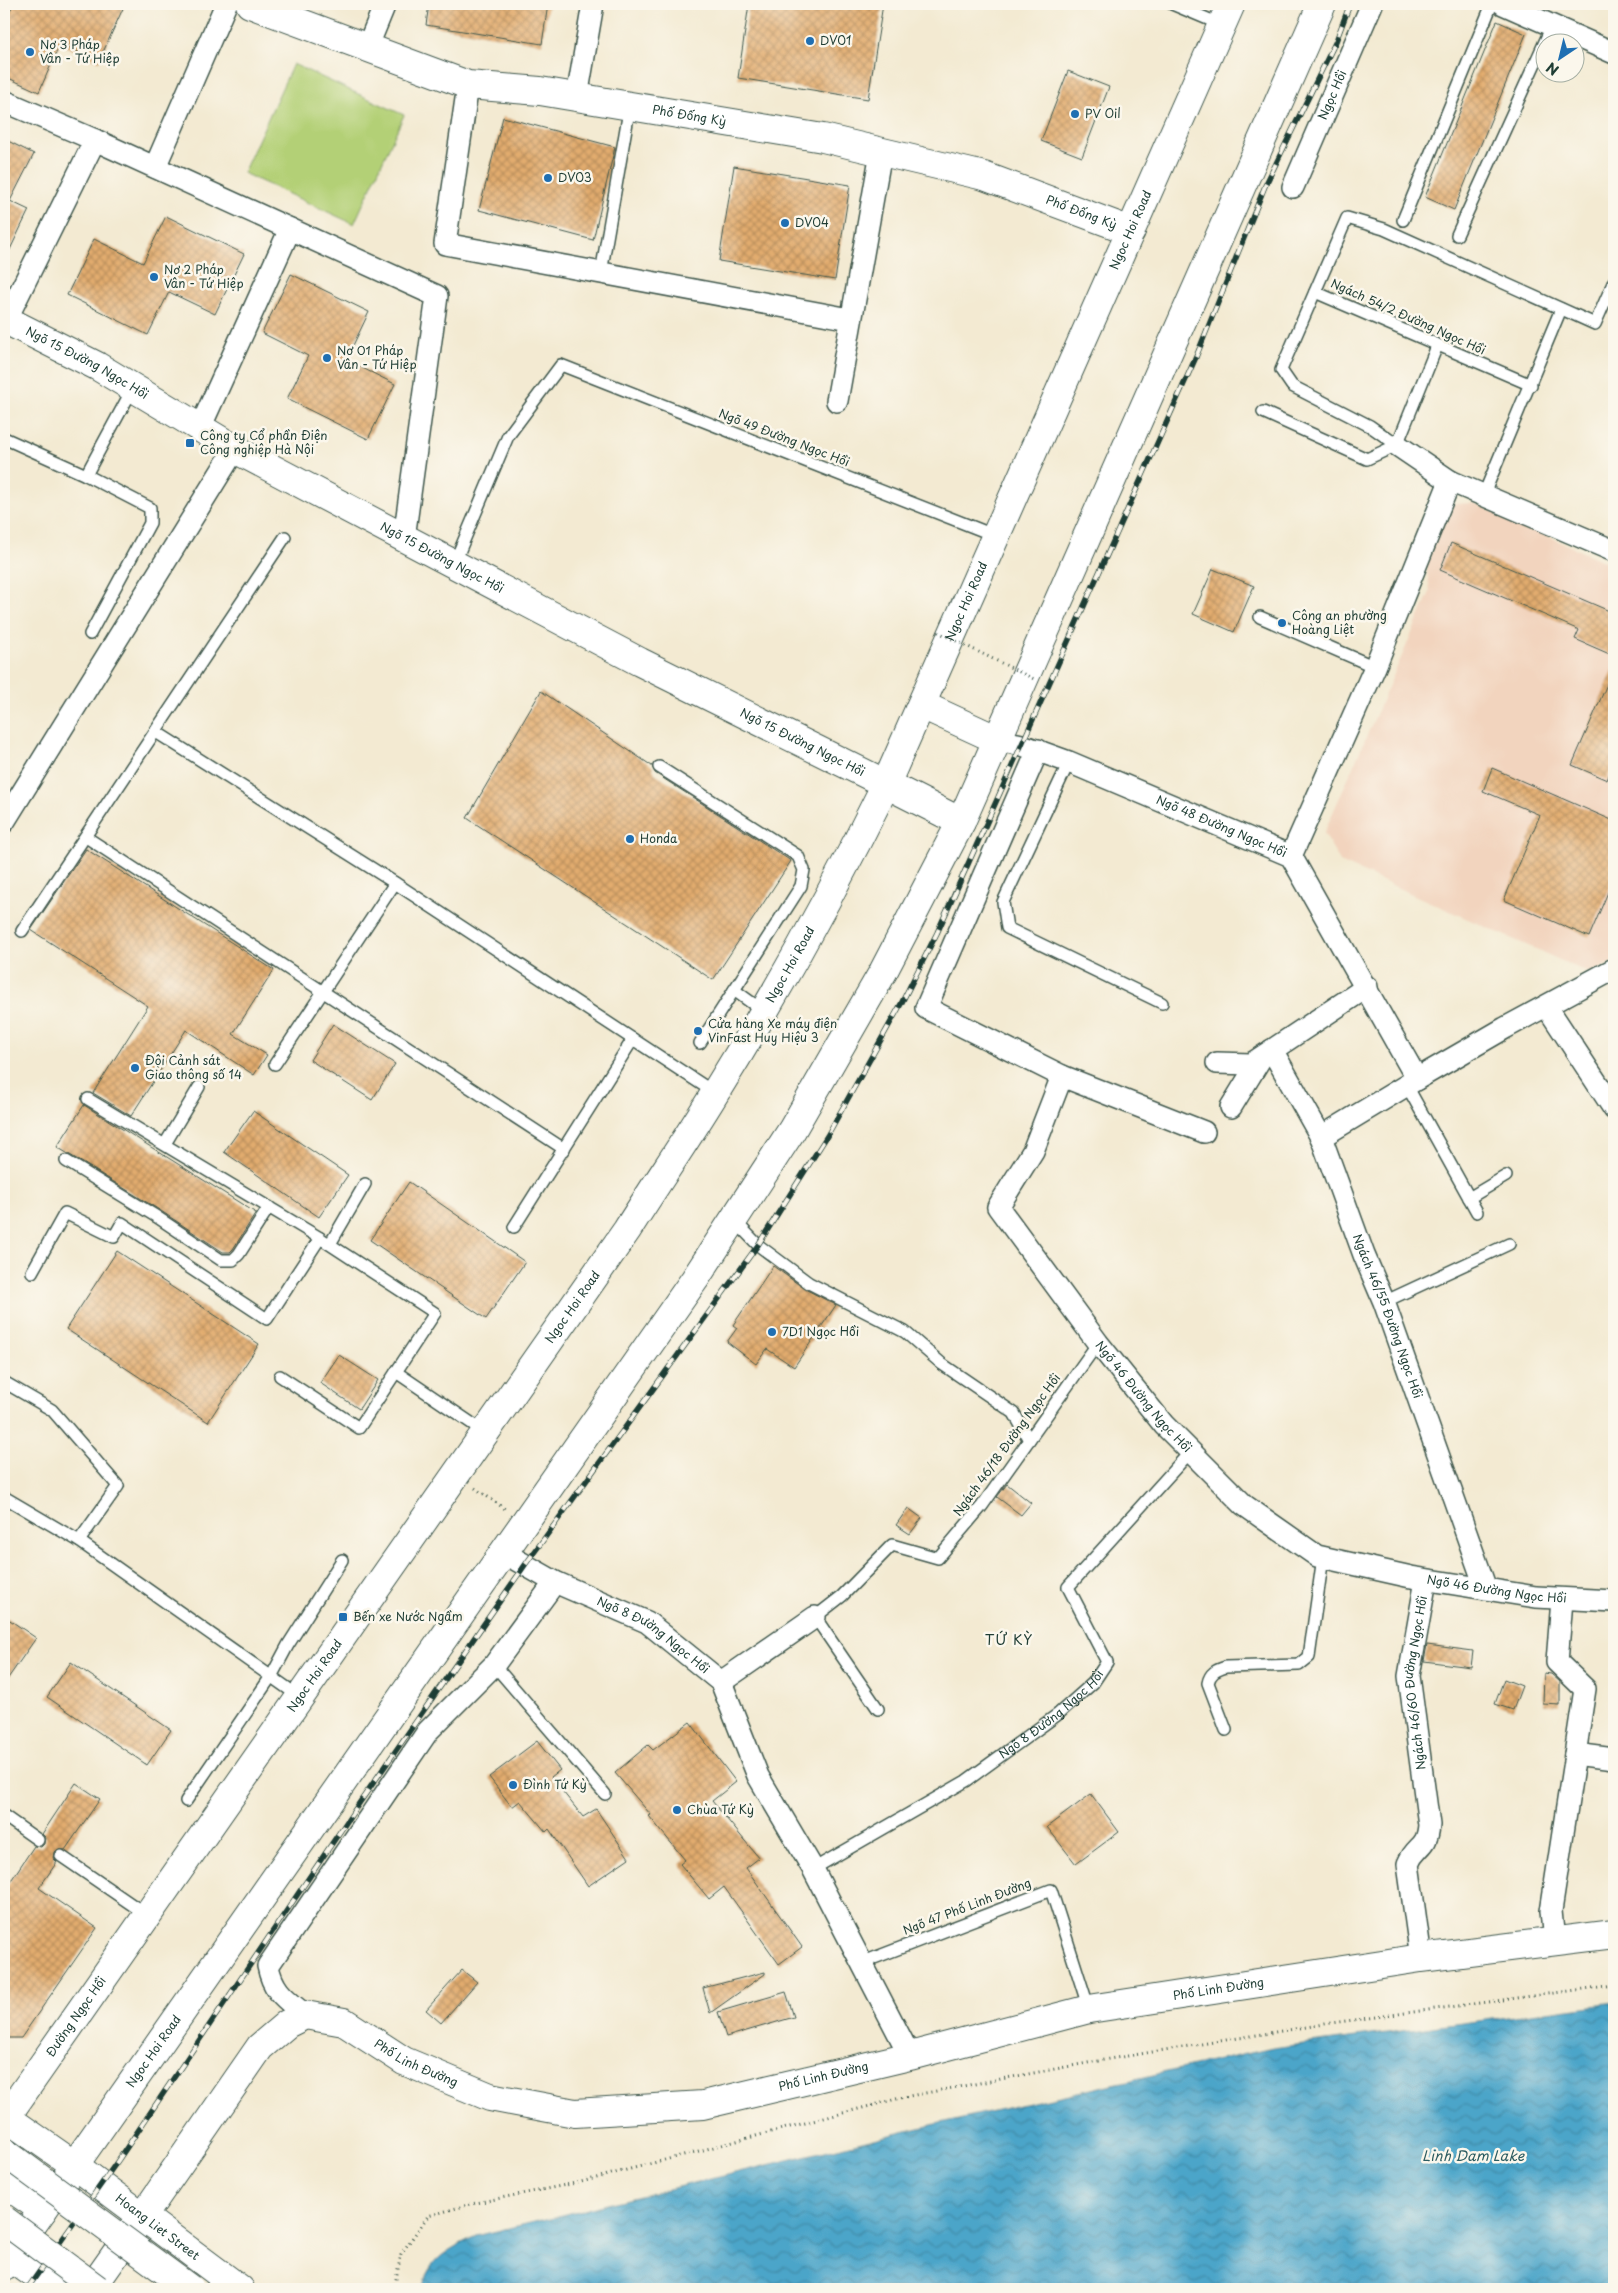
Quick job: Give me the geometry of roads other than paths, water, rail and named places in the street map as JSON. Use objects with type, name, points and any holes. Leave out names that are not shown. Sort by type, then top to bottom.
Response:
[{"type":"main road","name":"Phố Đống Kỳ","points":[[250,4],[468,85],[540,91],[823,138],[984,176],[1131,231]]},
{"type":"main road","points":[[504,1553],[696,1279],[792,1130],[883,972],[961,822],[1322,4]]},
{"type":"main road","name":"Ngoc Hoi Road","points":[[146,1915],[627,1230],[715,1094],[763,1011],[849,859],[886,784],[1226,14]]},
{"type":"main road","name":"Ngõ 15 Đường Ngọc Hồi","points":[[5,320],[97,366],[235,450],[640,662],[961,822]]},
{"type":"main road","points":[[922,705],[998,740]]},
{"type":"main road","name":"Ngoc Hoi Road","points":[[6,2259],[43,2210],[504,1553]]},
{"type":"main road","name":"Đường Ngọc Hồi","points":[[4,2118],[146,1915]]},
{"type":"main road","name":"Phố Linh Đường","points":[[305,2015],[344,2022],[404,2061],[490,2097],[575,2113],[703,2105],[910,2056],[1089,2009],[1421,1958],[1614,1934]]},
{"type":"main road","points":[[91,2289],[260,2047],[287,2024],[305,2015]]},
{"type":"main road","name":"Hoang Liet Street","points":[[4,2118],[74,2165],[240,2289]]},
{"type":"main road","points":[[4,2152],[190,2289]]},
{"type":"main road","points":[[4,2182],[43,2210]]},
{"type":"main road","points":[[4,2220],[97,2289]]},
{"type":"main road","points":[[6,2259],[56,2289]]},
{"type":"street","points":[[155,167],[226,4]]},
{"type":"street","points":[[367,48],[384,4]]},
{"type":"street","points":[[577,97],[593,4]]},
{"type":"street","name":"Ngọc Hồi","points":[[1293,187],[1372,4]]},
{"type":"street","points":[[1504,4],[1614,53]]},
{"type":"street","points":[[468,85],[445,244],[850,319]]},
{"type":"street","points":[[4,101],[155,167],[437,296],[404,538]]},
{"type":"street","points":[[5,320],[95,140]]},
{"type":"street","points":[[837,400],[881,152]]},
{"type":"street","points":[[200,428],[290,229]]},
{"type":"street","points":[[1397,445],[1450,481],[1614,551]]},
{"type":"street","points":[[4,822],[235,450]]},
{"type":"street","points":[[1291,856],[1375,667],[1450,481]]},
{"type":"street","name":"Ngõ 48 Đường Ngọc Hồi","points":[[998,740],[1038,750],[1070,762],[1291,856],[1366,987],[1412,1082]]},
{"type":"street","points":[[1038,750],[926,1008],[1062,1076],[1204,1132]]},
{"type":"street","points":[[1321,1137],[1505,1028],[1547,1007],[1614,969]]},
{"type":"street","points":[[1231,1106],[1261,1057],[1366,987]]},
{"type":"street","points":[[1547,1007],[1614,1109]]},
{"type":"street","points":[[1217,1063],[1261,1057]]},
{"type":"street","name":"Ngách 46/55 Đường Ngọc Hồi","points":[[1261,1057],[1321,1137],[1364,1255],[1384,1302],[1486,1589]]},
{"type":"street","name":"Ngõ 46 Đường Ngọc Hồi","points":[[1062,1076],[1033,1151],[998,1207],[1098,1343],[1164,1425],[1244,1505],[1318,1556],[1426,1580],[1562,1600],[1614,1601]]},
{"type":"street","name":"Ngõ 8 Đường Ngọc Hồi","points":[[504,1553],[555,1582],[647,1622],[721,1682],[758,1776],[813,1869],[910,2056]]},
{"type":"street","name":"Ngách 46/60 Đường Ngọc Hồi","points":[[1421,1958],[1408,1864],[1412,1855],[1425,1844],[1428,1838],[1429,1824],[1409,1676],[1426,1580]]},
{"type":"street","points":[[305,2015],[280,1995],[270,1980],[268,1966],[296,1922],[428,1731],[494,1665],[555,1582]]},
{"type":"street","points":[[1554,1942],[1551,1911],[1585,1688],[1557,1662],[1562,1600]]},
{"type":"street","points":[[721,1682],[815,1617]]},
{"type":"street","points":[[1575,1754],[1614,1759]]},
{"type":"lane","points":[[1172,4],[1226,14]]},
{"type":"lane","points":[[1404,220],[1492,4]]},
{"type":"lane","points":[[1457,235],[1552,26]]},
{"type":"lane","points":[[601,273],[630,106]]},
{"type":"lane","name":"Ngách 54/2 Đường Ngọc Hồi","points":[[1531,384],[1437,346],[1315,292],[1347,218],[1384,229],[1595,324],[1614,281]]},
{"type":"lane","points":[[1315,292],[1281,370],[1292,386],[1370,426],[1397,445]]},
{"type":"lane","points":[[1484,494],[1561,309]]},
{"type":"lane","points":[[1264,412],[1366,459],[1397,445],[1437,346]]},
{"type":"lane","name":"Ngõ 49 Đường Ngọc Hồi","points":[[454,564],[508,436],[561,365],[996,536]]},
{"type":"lane","points":[[86,475],[133,387]]},
{"type":"lane","points":[[4,438],[86,475],[150,508],[152,516],[150,523],[90,634]]},
{"type":"lane","points":[[22,931],[284,538]]},
{"type":"lane","points":[[1260,618],[1375,667]]},
{"type":"lane","points":[[156,732],[395,883],[715,1094]]},
{"type":"lane","points":[[1070,762],[1003,902],[1007,928],[1162,1003]]},
{"type":"lane","points":[[659,767],[798,856],[804,870],[801,886],[700,1044]]},
{"type":"lane","points":[[86,837],[564,1149]]},
{"type":"lane","points":[[275,1064],[395,883]]},
{"type":"lane","points":[[734,990],[763,1011]]},
{"type":"lane","points":[[514,1227],[634,1039]]},
{"type":"lane","points":[[1412,1082],[1477,1212]]},
{"type":"lane","points":[[165,1144],[199,1088]]},
{"type":"lane","points":[[88,1099],[330,1244],[435,1313],[359,1428],[280,1376]]},
{"type":"lane","points":[[66,1161],[157,1217],[221,1260],[233,1260],[239,1254],[269,1207]]},
{"type":"lane","points":[[1469,1198],[1506,1176]]},
{"type":"lane","points":[[330,1244],[365,1184]]},
{"type":"lane","points":[[32,1272],[65,1213],[114,1237],[122,1224],[267,1319],[320,1238]]},
{"type":"lane","points":[[734,1220],[758,1245],[809,1283],[905,1332],[942,1364],[1014,1413],[1029,1440]]},
{"type":"lane","points":[[1384,1302],[1509,1244]]},
{"type":"lane","name":"Ngách 46/18 Đường Ngọc Hồi","points":[[815,1617],[842,1596],[892,1545],[938,1558],[982,1506],[1098,1343]]},
{"type":"lane","points":[[396,1372],[486,1432]]},
{"type":"lane","points":[[4,1382],[52,1410],[118,1486],[79,1541]]},
{"type":"lane","name":"Ngõ 8 Đường Ngọc Hồi","points":[[813,1869],[966,1781],[1057,1715],[1094,1683],[1107,1662],[1068,1587],[1191,1451]]},
{"type":"lane","points":[[4,1497],[79,1541],[272,1675],[300,1697]]},
{"type":"lane","points":[[1226,1730],[1208,1683],[1209,1677],[1216,1670],[1226,1667],[1299,1665],[1305,1662],[1309,1657],[1323,1557]]},
{"type":"lane","points":[[186,1801],[272,1675],[288,1645],[342,1560]]},
{"type":"lane","points":[[815,1617],[878,1709]]},
{"type":"lane","points":[[494,1665],[605,1794]]},
{"type":"lane","points":[[5,1819],[38,1840]]},
{"type":"lane","points":[[61,1856],[146,1915]]},
{"type":"lane","name":"Ngõ 47 Phố Linh Đường","points":[[861,1963],[1051,1890],[1089,2009]]},
{"type":"water","name":"Linh Dam Lake","points":[[1614,2003],[1614,2289],[423,2289],[429,2270],[435,2262],[449,2250],[476,2236],[936,2124],[1273,2048]]},
{"type":"railway","points":[[27,2289],[119,2159],[360,1802],[525,1565],[758,1245],[827,1136],[901,1004],[937,933],[1196,357],[1265,186],[1336,41],[1350,4]]},
{"type":"place","name":"DV01","points":[[810,41]]},
{"type":"place","name":"Nơ 3 Pháp Vân - Tứ Hiệp","points":[[30,52]]},
{"type":"place","name":"PV Oil","points":[[1075,114]]},
{"type":"place","name":"DV03","points":[[548,178]]},
{"type":"place","name":"DV04","points":[[785,223]]},
{"type":"place","name":"Nơ 2 Pháp Vân - Tứ Hiệp","points":[[154,277]]},
{"type":"place","name":"Nơ 01 Pháp Vân - Tứ Hiệp","points":[[327,358]]},
{"type":"place","name":"Công ty Cổ phần Điện Công nghiệp Hà Nội","points":[[190,443]]},
{"type":"place","name":"Công an phường Hoàng Liệt","points":[[1282,623]]},
{"type":"place","name":"Honda","points":[[630,839]]},
{"type":"place","name":"Cửa hàng Xe máy điện VinFast Huy Hiệu 3","points":[[698,1031]]},
{"type":"place","name":"Đội Cảnh sát Giao thông số 14","points":[[135,1068]]},
{"type":"place","name":"7D1 Ngọc Hồi","points":[[772,1332]]},
{"type":"place","name":"Bến xe Nước Ngầm","points":[[343,1617]]},
{"type":"place","name":"Đình Tứ Kỳ","points":[[513,1785]]},
{"type":"place","name":"Chùa Tứ Kỳ","points":[[677,1810]]},
{"type":"district","name":"TỨ KỲ","points":[[1009,1640]]}]
